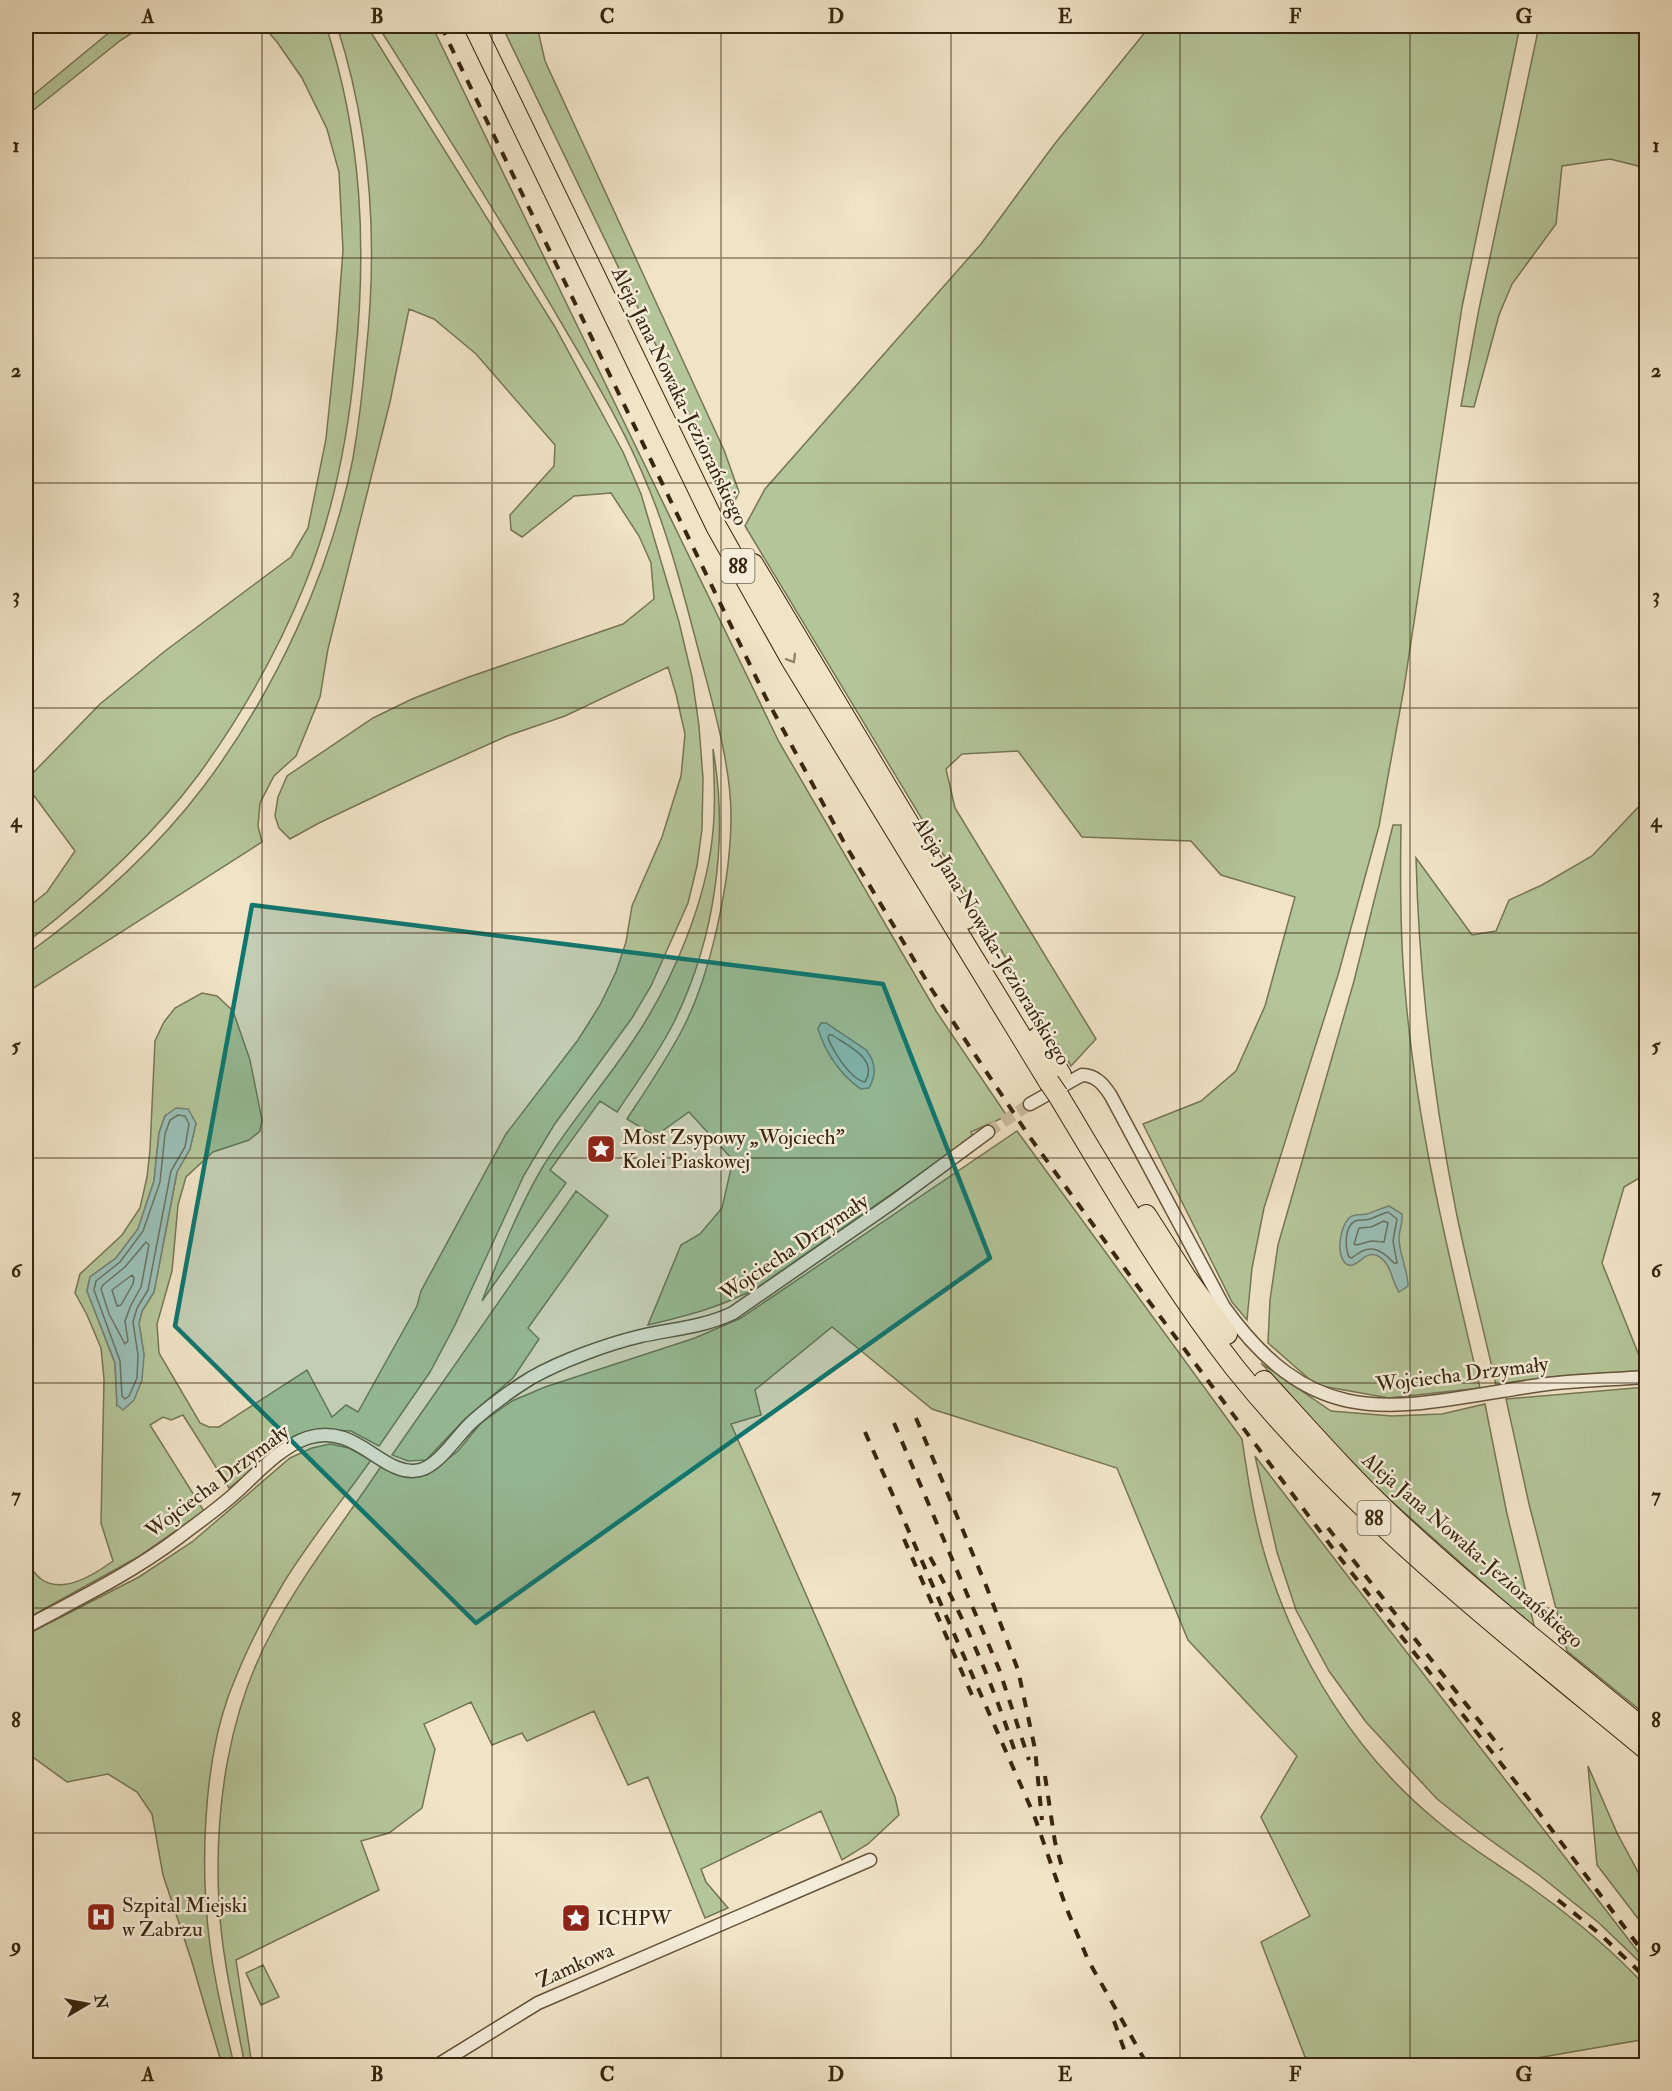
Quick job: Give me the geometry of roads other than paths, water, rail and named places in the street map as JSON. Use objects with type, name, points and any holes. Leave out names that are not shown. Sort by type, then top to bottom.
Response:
[{"type":"main road","name":"Aleja Jana Nowaka-Jeziorańskiego","points":[[474,26],[716,526],[798,670],[1059,1085],[1202,1300],[1245,1358],[1309,1431],[1396,1520],[1647,1731]]},
{"type":"main road","name":"Aleja Jana Nowaka-Jeziorańskiego","points":[[489,26],[728,520],[1175,1286],[1236,1369],[1339,1484],[1437,1575],[1647,1749]]},
{"type":"street","name":"Wojciecha Drzymały","points":[[1030,1104],[1082,1075],[1088,1075],[1101,1083],[1111,1096],[1224,1307],[1244,1333],[1269,1358],[1313,1390],[1348,1402],[1387,1406],[1430,1402],[1577,1380],[1647,1377]]},
{"type":"street","name":"Wojciecha Drzymały","points":[[26,1627],[123,1576],[177,1539],[230,1498],[281,1453],[306,1438],[336,1435],[349,1439],[401,1468],[414,1471],[423,1469],[433,1464],[470,1423],[487,1408],[533,1377],[614,1344],[706,1323],[733,1313],[893,1203],[988,1132]]},
{"type":"street","name":"Zamkowa","points":[[436,2066],[538,2003],[870,1860]]},
{"type":"water","points":[[821,1023],[826,1023],[866,1050],[874,1068],[869,1088],[861,1089],[854,1084],[835,1063],[818,1029]]},
{"type":"water","points":[[176,1108],[188,1109],[196,1123],[190,1149],[177,1172],[154,1292],[142,1311],[139,1323],[144,1355],[142,1380],[134,1400],[123,1410],[117,1405],[115,1363],[87,1291],[90,1277],[116,1258],[138,1229],[154,1181],[159,1133],[165,1116]]},
{"type":"water","points":[[1389,1206],[1402,1214],[1399,1244],[1408,1286],[1399,1292],[1383,1259],[1373,1254],[1349,1265],[1342,1259],[1340,1247],[1341,1234],[1351,1216],[1367,1214]]},
{"type":"tunnel","points":[[988,1132],[1030,1104]]},
{"type":"railway","points":[[441,26],[766,698],[846,846],[932,990],[1029,1136],[1133,1280],[1337,1554],[1528,1798],[1646,1956]]},
{"type":"railway","points":[[916,1418],[987,1588],[1018,1670],[1035,1749],[1042,1820]]},
{"type":"railway","points":[[894,1423],[999,1669],[1029,1760]]},
{"type":"railway","points":[[865,1432],[1034,1815],[1066,1907],[1088,1960],[1148,2066]]},
{"type":"railway","points":[[1328,1528],[1502,1750]]},
{"type":"railway","points":[[904,1539],[975,1702]]},
{"type":"railway","points":[[930,1557],[978,1654],[1016,1755]]},
{"type":"railway","points":[[1045,1776],[1055,1842],[1062,1867]]},
{"type":"railway","points":[[1558,1900],[1601,1935],[1646,1978]]},
{"type":"railway","points":[[1114,2021],[1130,2066]]},
{"type":"place","name":"Most Zsypowy „Wojciech” Kolei Piaskowej","points":[[601,1149]]},
{"type":"place","name":"Szpital Miejski w Zabrzu","points":[[101,1917]]},
{"type":"place","name":"ICHPW","points":[[576,1918]]}]
